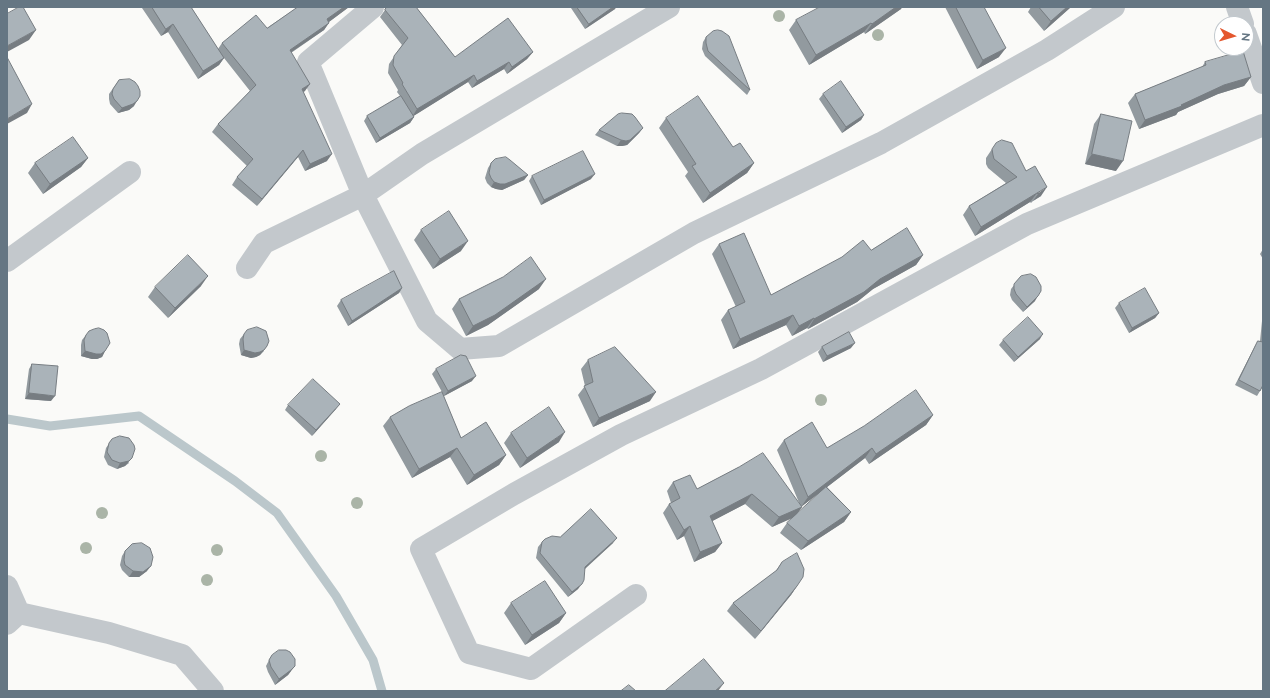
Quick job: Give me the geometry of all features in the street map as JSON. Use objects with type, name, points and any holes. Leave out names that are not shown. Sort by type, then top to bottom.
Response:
[{"type":"street","points":[[373,7],[308,62],[363,195],[427,321],[460,349],[499,346],[694,233],[881,143],[1047,50],[1114,7]]},
{"type":"street","points":[[247,268],[264,243],[363,195],[422,154],[669,7]]},
{"type":"street","points":[[1254,56],[1263,83]]},
{"type":"street","points":[[636,595],[531,669],[469,653],[421,549],[514,494],[621,435],[761,368],[1027,224],[1263,125]]},
{"type":"street","points":[[7,261],[130,172]]},
{"type":"street","points":[[7,586],[13,618],[109,633],[182,655],[213,691]]},
{"type":"building","points":[[19,7],[23,7],[36,30],[7,46],[7,14]]},
{"type":"building","points":[[152,7],[191,7],[224,58],[203,71],[173,24],[166,29]]},
{"type":"building","points":[[298,7],[344,7],[327,19],[329,23],[290,50],[310,84],[302,89],[332,154],[310,164],[303,150],[262,199],[237,177],[253,159],[218,124],[256,85],[222,43],[256,15],[267,28]]},
{"type":"building","points":[[387,7],[416,7],[455,57],[508,18],[533,52],[512,67],[509,62],[477,81],[474,75],[417,109],[393,65],[394,56],[408,38],[385,10]]},
{"type":"building","points":[[577,7],[613,7],[589,24]]},
{"type":"building","points":[[820,7],[896,7],[872,24],[871,23],[816,55],[796,20]]},
{"type":"building","points":[[956,7],[984,7],[1006,48],[983,60]]},
{"type":"building","points":[[1039,7],[1067,7],[1051,21]]},
{"type":"building","points":[[718,30],[729,36],[750,90],[708,51],[706,37],[713,31]]},
{"type":"building","points":[[1226,56],[1245,56],[1251,77],[1224,85],[1181,105],[1182,106],[1145,120],[1135,94],[1206,65],[1205,62]]},
{"type":"building","points":[[8,59],[32,104],[7,119],[7,60]]},
{"type":"building","points":[[130,79],[138,86],[140,96],[133,104],[122,108],[114,99],[112,94],[113,89],[119,80]]},
{"type":"building","points":[[841,81],[864,115],[846,127],[823,94]]},
{"type":"building","points":[[401,96],[414,117],[380,138],[367,116]]},
{"type":"building","points":[[698,96],[733,147],[740,143],[754,163],[710,193],[692,166],[696,164],[666,118]]},
{"type":"building","points":[[618,114],[632,114],[643,128],[630,140],[621,140],[599,130]]},
{"type":"building","points":[[1101,114],[1132,121],[1123,161],[1092,154]]},
{"type":"building","points":[[73,137],[88,158],[50,184],[35,163]]},
{"type":"building","points":[[1002,140],[1012,143],[1026,171],[1035,166],[1047,187],[981,227],[969,206],[1017,177],[994,159],[992,149],[996,143]]},
{"type":"building","points":[[583,151],[595,174],[544,200],[532,176]]},
{"type":"building","points":[[506,157],[528,175],[505,184],[494,182],[489,173],[491,163],[495,159]]},
{"type":"building","points":[[449,211],[468,241],[440,259],[421,230]]},
{"type":"building","points":[[907,228],[923,255],[880,279],[864,292],[799,326],[793,315],[740,339],[728,310],[745,302],[719,244],[744,233],[771,295],[842,257],[863,240],[871,250]]},
{"type":"building","points":[[188,255],[208,276],[175,308],[155,287]]},
{"type":"building","points":[[531,257],[546,279],[495,315],[473,326],[459,299],[503,277]]},
{"type":"building","points":[[394,271],[402,288],[352,321],[341,300]]},
{"type":"building","points":[[1031,274],[1036,277],[1041,286],[1041,291],[1027,307],[1016,294],[1014,284],[1021,276]]},
{"type":"building","points":[[1145,288],[1159,313],[1132,328],[1119,303]]},
{"type":"building","points":[[1028,317],[1043,334],[1018,357],[1003,340]]},
{"type":"building","points":[[257,327],[266,331],[269,341],[267,346],[264,350],[255,353],[244,350],[244,334],[247,330]]},
{"type":"building","points":[[99,328],[107,333],[110,343],[101,354],[85,351],[84,340],[86,335],[89,331]]},
{"type":"building","points":[[849,332],[855,343],[827,356],[822,347]]},
{"type":"building","points":[[1258,341],[1263,342],[1263,385],[1260,391],[1239,380]]},
{"type":"building","points":[[615,347],[656,392],[599,418],[584,386],[593,382],[588,360]]},
{"type":"building","points":[[461,355],[466,356],[476,376],[448,391],[436,369]]},
{"type":"building","points":[[32,364],[58,366],[55,396],[29,393]]},
{"type":"building","points":[[313,379],[340,404],[316,430],[288,405]]},
{"type":"building","points":[[916,390],[933,415],[876,454],[872,448],[808,497],[784,440],[812,422],[827,448],[864,426]]},
{"type":"building","points":[[442,392],[461,438],[486,422],[506,455],[474,475],[457,448],[419,469],[390,417],[409,406]]},
{"type":"building","points":[[549,407],[565,432],[527,458],[511,433]]},
{"type":"building","points":[[120,436],[129,438],[135,449],[132,458],[129,461],[120,463],[112,460],[107,452],[109,443],[112,439]]},
{"type":"building","points":[[763,453],[802,507],[779,517],[752,494],[710,516],[722,543],[700,552],[690,526],[684,530],[669,504],[680,498],[673,482],[690,475],[697,489]]},
{"type":"building","points":[[826,487],[851,512],[808,541],[787,523]]},
{"type":"building","points":[[591,509],[617,538],[585,567],[584,580],[582,584],[572,592],[540,553],[542,542],[552,536],[560,537]]},
{"type":"building","points":[[142,543],[150,548],[153,557],[151,566],[143,572],[133,571],[125,565],[125,551],[132,544]]},
{"type":"building","points":[[797,553],[804,569],[803,577],[761,631],[733,603],[777,570],[782,562]]},
{"type":"building","points":[[545,581],[566,613],[532,635],[511,603]]},
{"type":"building","points":[[279,650],[286,650],[290,652],[295,659],[295,666],[279,679],[271,667],[269,660],[272,655]]},
{"type":"building","points":[[704,659],[724,683],[715,691],[665,691]]},
{"type":"building","points":[[629,685],[636,691],[621,691]]},
{"type":"waterway","points":[[7,419],[50,426],[139,416],[235,481],[277,513],[336,596],[373,660],[382,691]]}]
